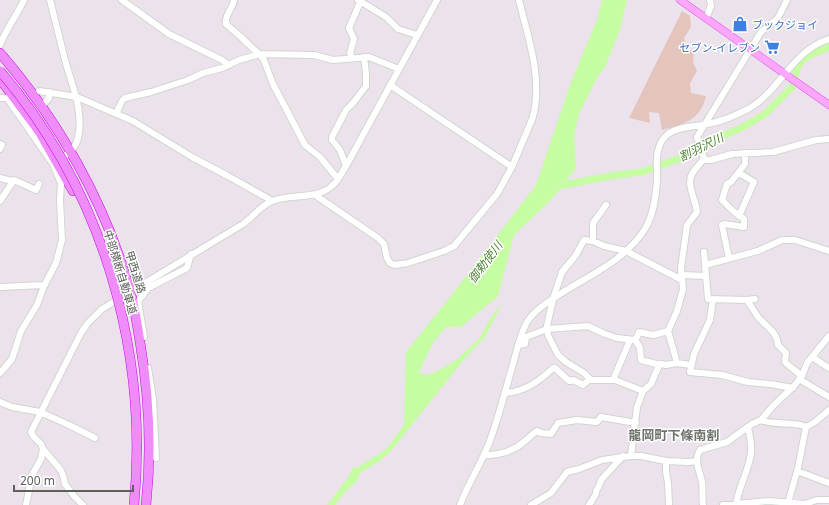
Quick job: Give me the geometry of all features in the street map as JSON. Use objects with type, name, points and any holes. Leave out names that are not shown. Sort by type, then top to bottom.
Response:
[{"type":"highway","name":"甲西道路","points":[[0,53],[42,106],[71,152],[104,218],[121,264],[130,292],[142,353],[147,395],[149,426],[146,505]]},
{"type":"highway","name":"中部横断自動車道","points":[[0,71],[33,114],[67,169],[89,214],[107,261],[122,311],[134,386],[138,438],[134,505]]},
{"type":"highway","points":[[0,79],[34,125],[74,193],[103,263],[114,302],[127,362],[133,420],[133,459],[130,505]]},
{"type":"main road","points":[[681,1],[829,104]]},
{"type":"street","points":[[0,45],[5,32],[19,11],[24,0]]},
{"type":"street","points":[[50,0],[66,62],[77,97],[79,110],[78,139],[71,152],[55,162]]},
{"type":"street","points":[[122,0],[169,34],[229,64]]},
{"type":"street","points":[[234,0],[225,19],[226,24],[260,54],[305,145],[320,157],[338,179]]},
{"type":"street","points":[[83,505],[65,484],[60,469],[31,432],[81,333],[98,313],[191,254],[249,220],[259,209],[271,201],[315,194],[329,188],[338,179],[346,166],[436,0]]},
{"type":"street","points":[[315,194],[378,238],[384,244],[387,258],[390,263],[395,266],[444,251],[454,246],[491,202],[512,167],[533,117],[536,102],[536,78],[519,0]]},
{"type":"street","points":[[706,18],[711,6],[710,0]]},
{"type":"street","points":[[703,157],[697,137],[761,32],[778,18],[787,0]]},
{"type":"street","points":[[352,58],[350,53],[354,39],[349,28],[360,1],[386,17],[398,29],[417,35]]},
{"type":"street","points":[[460,505],[492,435],[518,345],[528,320],[540,308],[568,288],[610,264],[626,251],[646,228],[652,211],[656,185],[656,159],[660,146],[668,134],[678,130],[704,125],[732,117],[750,108],[766,96],[784,74],[813,45],[829,39]]},
{"type":"street","points":[[116,114],[122,100],[126,98],[157,90],[260,54],[314,55],[333,60],[369,57],[399,68]]},
{"type":"street","points":[[346,166],[340,150],[332,140],[332,137],[346,110],[366,86],[364,57]]},
{"type":"street","points":[[390,85],[512,167]]},
{"type":"street","points":[[40,91],[77,97],[148,129],[192,157],[271,201]]},
{"type":"street","points":[[42,106],[49,98],[50,92]]},
{"type":"street","points":[[0,98],[7,98],[55,162],[61,182],[60,200],[62,240],[56,263],[44,285],[37,304],[21,331],[12,359],[0,373]]},
{"type":"street","points":[[703,157],[711,160],[732,154],[773,152],[811,141],[829,139]]},
{"type":"street","points":[[0,144],[2,145],[0,149]]},
{"type":"street","points":[[729,258],[722,225],[744,227],[744,219],[722,200],[727,184],[731,182],[745,164],[745,154]]},
{"type":"street","points":[[677,363],[668,332],[677,311],[683,289],[681,278],[687,226],[697,212],[691,177],[692,173],[703,157]]},
{"type":"street","points":[[738,173],[754,182],[739,216]]},
{"type":"street","points":[[0,178],[12,182],[14,180],[36,190],[39,184]]},
{"type":"street","points":[[0,201],[12,182]]},
{"type":"street","points":[[593,241],[593,223],[606,205]]},
{"type":"street","points":[[705,265],[758,250],[788,239],[829,251]]},
{"type":"street","points":[[590,379],[558,355],[548,335],[547,329],[562,272],[576,255],[584,240],[593,241],[604,246],[626,251],[681,278],[706,276]]},
{"type":"street","points":[[704,252],[708,299],[755,299]]},
{"type":"street","points":[[156,458],[153,399],[138,302],[148,288],[187,268],[191,254]]},
{"type":"street","points":[[0,287],[44,285]]},
{"type":"street","points":[[712,299],[710,320],[694,354],[690,372],[722,375],[748,382],[793,388]]},
{"type":"street","points":[[747,300],[759,318],[773,332],[778,341],[778,345],[786,353],[787,364],[800,378],[829,397]]},
{"type":"street","points":[[518,345],[525,344],[526,338],[530,335],[547,329],[588,326],[605,334],[632,340],[640,348],[642,360],[660,365],[677,363],[691,365]]},
{"type":"street","points":[[613,380],[632,340],[639,332],[653,335],[668,332]]},
{"type":"street","points":[[703,505],[702,482],[697,461],[700,450],[727,442],[761,420],[774,405],[793,388],[812,357],[828,340]]},
{"type":"street","points":[[812,357],[829,368]]},
{"type":"street","points":[[631,456],[638,407],[643,391],[651,384],[660,365]]},
{"type":"street","points":[[505,393],[518,391],[540,380],[553,368],[555,368],[569,381],[573,380],[582,385],[590,379],[613,380],[625,383],[643,391]]},
{"type":"street","points":[[0,402],[12,407],[40,412],[95,438]]},
{"type":"street","points":[[788,503],[806,427],[815,422],[829,410]]},
{"type":"street","points":[[484,455],[506,453],[524,442],[532,433],[537,431],[551,434],[558,423],[577,420],[597,422],[601,417],[636,423]]},
{"type":"street","points":[[761,420],[786,424],[803,424],[806,427]]},
{"type":"street","points":[[736,504],[738,490],[751,453],[748,428]]},
{"type":"street","points":[[26,505],[32,475],[41,459],[43,449]]},
{"type":"street","points":[[531,505],[551,493],[567,472],[580,469],[602,460],[623,456],[641,456],[666,461],[697,461]]},
{"type":"street","points":[[589,505],[596,494],[601,480],[623,456]]},
{"type":"street","points":[[666,461],[669,505]]},
{"type":"street","points":[[797,470],[829,483]]},
{"type":"street","points":[[723,505],[769,501],[804,504],[816,500],[829,500]]},
{"type":"shaded area","points":[[682,11],[690,16],[691,27],[684,38],[687,49],[694,51],[693,62],[697,71],[690,83],[691,93],[706,96],[700,111],[690,120],[677,126],[662,130],[659,113],[649,112],[650,123],[629,118]]},
{"type":"water","name":"御勅使川","points":[[602,0],[627,0],[620,30],[605,67],[597,78],[579,114],[574,136],[576,168],[552,199],[514,235],[498,296],[461,327],[446,327],[432,344],[419,373],[429,375],[454,362],[479,339],[492,316],[503,302],[485,337],[466,357],[391,451],[381,460],[360,473],[357,481],[345,492],[335,505],[327,505],[349,476],[353,468],[358,467],[385,450],[404,425],[406,352],[536,185],[570,85],[598,17]]},
{"type":"waterway","name":"割羽沢川","points":[[553,187],[616,175],[642,172],[686,156],[696,147],[741,128],[765,114],[792,87],[798,66],[802,61],[808,56],[829,47]]},
{"type":"place","name":"ブックジョイ","points":[[740,24]]},
{"type":"place","name":"セブン-イレブン","points":[[772,47]]},
{"type":"district","name":"龍岡町下條南割","points":[[674,435]]}]
